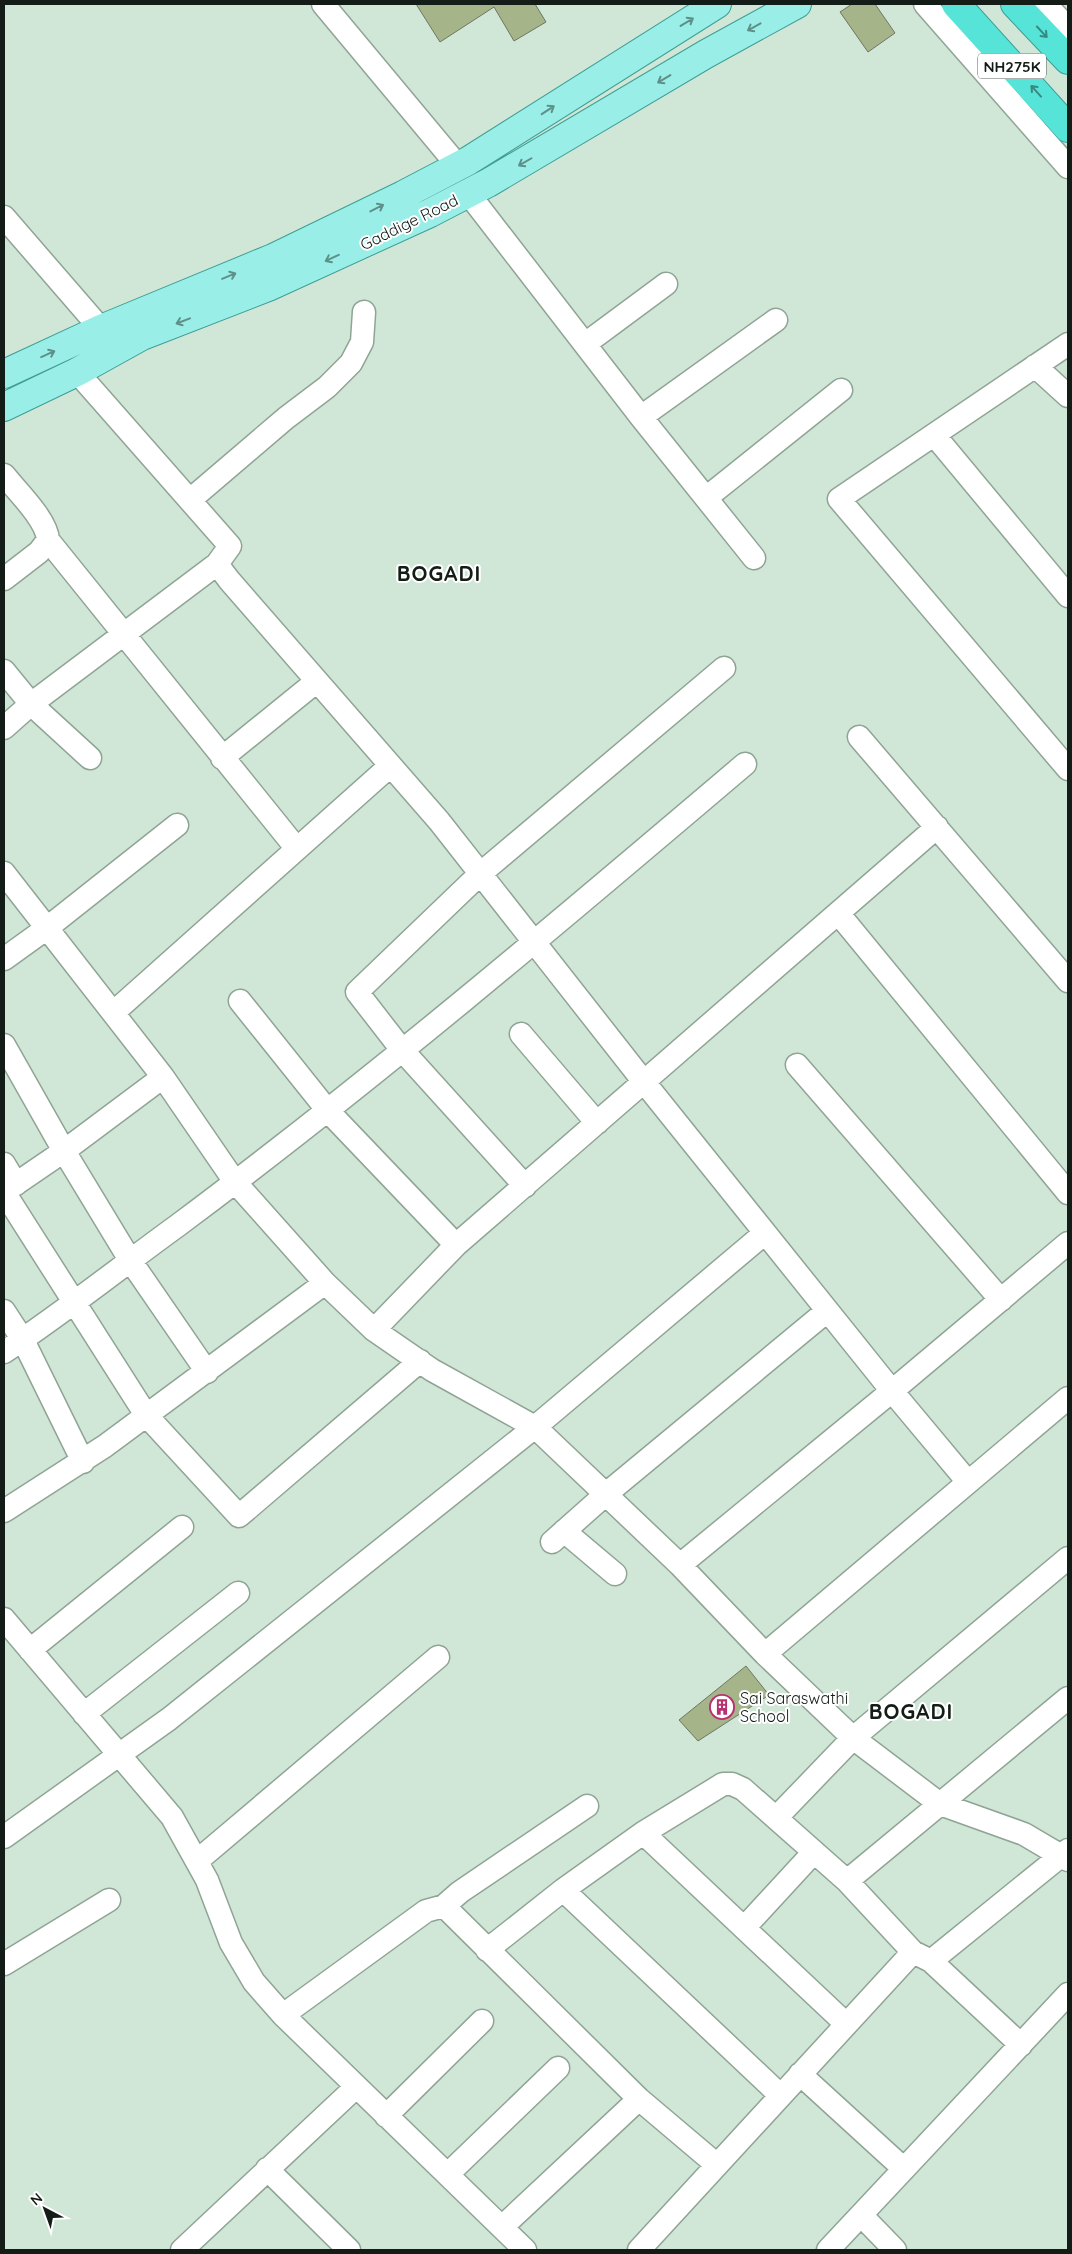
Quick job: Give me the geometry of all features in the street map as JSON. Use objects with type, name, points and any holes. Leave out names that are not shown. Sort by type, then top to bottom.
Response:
[{"type":"highway","name":"NH275K","points":[[956,4],[1068,128]]},
{"type":"highway","name":"NH275K","points":[[1015,4],[1068,60]]},
{"type":"main road","name":"Gaddige Road","points":[[4,374],[101,328],[273,258],[340,227],[458,166],[717,4]]},
{"type":"main road","name":"Gaddige Road","points":[[4,408],[77,372],[142,336],[268,287],[430,213],[468,193],[706,54],[797,4]]},
{"type":"street","points":[[323,4],[458,166]]},
{"type":"street","points":[[924,4],[1068,167]]},
{"type":"street","points":[[1045,4],[1068,28]]},
{"type":"street","points":[[468,193],[641,417],[754,558]]},
{"type":"street","points":[[4,217],[101,328]]},
{"type":"street","points":[[585,344],[666,284]]},
{"type":"street","points":[[190,500],[286,418],[327,387],[351,363],[362,342],[364,312]]},
{"type":"street","points":[[641,417],[776,320]]},
{"type":"street","points":[[1068,344],[935,436],[838,499],[1068,769]]},
{"type":"street","points":[[1034,366],[1068,396]]},
{"type":"street","points":[[4,728],[32,704],[217,564],[230,546],[77,372]]},
{"type":"street","points":[[706,498],[841,390]]},
{"type":"street","points":[[935,436],[1068,596]]},
{"type":"street","points":[[4,475],[37,516],[48,534],[48,540],[39,552],[4,579]]},
{"type":"street","points":[[48,540],[297,849]]},
{"type":"street","points":[[217,564],[439,821],[827,1311],[968,1482]]},
{"type":"street","points":[[525,1186],[402,1050],[357,992],[480,874],[724,668]]},
{"type":"street","points":[[4,670],[32,704],[90,758]]},
{"type":"street","points":[[222,758],[317,681]]},
{"type":"street","points":[[858,737],[1068,981]]},
{"type":"street","points":[[4,1352],[23,1340],[328,1111],[534,943],[745,764]]},
{"type":"street","points":[[113,1013],[390,766]]},
{"type":"street","points":[[4,959],[47,928],[177,825]]},
{"type":"street","points":[[374,1330],[456,1245],[937,827]]},
{"type":"street","points":[[4,873],[163,1077],[235,1182],[325,1283],[374,1330],[420,1361],[535,1427],[680,1565],[765,1654],[853,1738],[940,1804],[1024,1834],[1066,1855],[922,1957],[845,2023],[638,2250]]},
{"type":"street","points":[[838,913],[1068,1193]]},
{"type":"street","points":[[240,1001],[328,1111],[456,1245]]},
{"type":"street","points":[[521,1034],[597,1123]]},
{"type":"street","points":[[4,1045],[64,1151],[130,1260],[207,1372]]},
{"type":"street","points":[[797,1065],[1001,1300]]},
{"type":"street","points":[[163,1077],[64,1151],[4,1192],[146,1415],[239,1516],[420,1361]]},
{"type":"street","points":[[4,1164],[16,1184]]},
{"type":"street","points":[[4,1836],[169,1719],[535,1427],[765,1233]]},
{"type":"street","points":[[680,1565],[892,1392],[1068,1243]]},
{"type":"street","points":[[4,1511],[83,1462],[325,1283]]},
{"type":"street","points":[[4,1311],[23,1340],[83,1462]]},
{"type":"street","points":[[614,1574],[558,1536],[827,1311]]},
{"type":"street","points":[[765,1654],[1068,1398]]},
{"type":"street","points":[[30,1650],[182,1527]]},
{"type":"street","points":[[776,1818],[853,1738],[1068,1558]]},
{"type":"street","points":[[84,1714],[238,1592]]},
{"type":"street","points":[[4,1619],[172,1817],[208,1880],[231,1942],[254,1982],[283,2015],[525,2250]]},
{"type":"street","points":[[197,1862],[438,1657]]},
{"type":"street","points":[[847,1881],[1068,1698]]},
{"type":"street","points":[[488,1950],[563,1890],[644,1833],[723,1784],[732,1784],[743,1789],[847,1881],[922,1957],[1021,2045]]},
{"type":"street","points":[[283,2015],[426,1911],[444,1906],[460,1892],[588,1806]]},
{"type":"street","points":[[644,1833],[845,2023]]},
{"type":"street","points":[[744,1928],[814,1852]]},
{"type":"street","points":[[563,1890],[780,2095]]},
{"type":"street","points":[[4,1964],[109,1900]]},
{"type":"street","points":[[444,1906],[639,2099],[716,2165]]},
{"type":"street","points":[[828,2250],[1068,1994]]},
{"type":"street","points":[[386,2116],[482,2021]]},
{"type":"street","points":[[448,2174],[558,2068]]},
{"type":"street","points":[[800,2074],[904,2169]]},
{"type":"street","points":[[192,2247],[267,2169],[356,2087]]},
{"type":"street","points":[[502,2227],[639,2099]]},
{"type":"street","points":[[267,2169],[349,2250]]},
{"type":"street","points":[[861,2215],[895,2250]]},
{"type":"building","points":[[416,4],[535,4],[546,22],[514,41],[494,7],[440,42]]},
{"type":"building","points":[[852,4],[875,4],[895,33],[868,52],[840,12]]},
{"type":"building","name":"Sai Saraswathi School","points":[[746,1666],[769,1695],[698,1741],[679,1720]]},
{"type":"place","name":"Sai Saraswathi School","points":[[722,1707]]},
{"type":"district","name":"BOGADI","points":[[439,573]]},
{"type":"district","name":"BOGADI","points":[[911,1711]]}]
